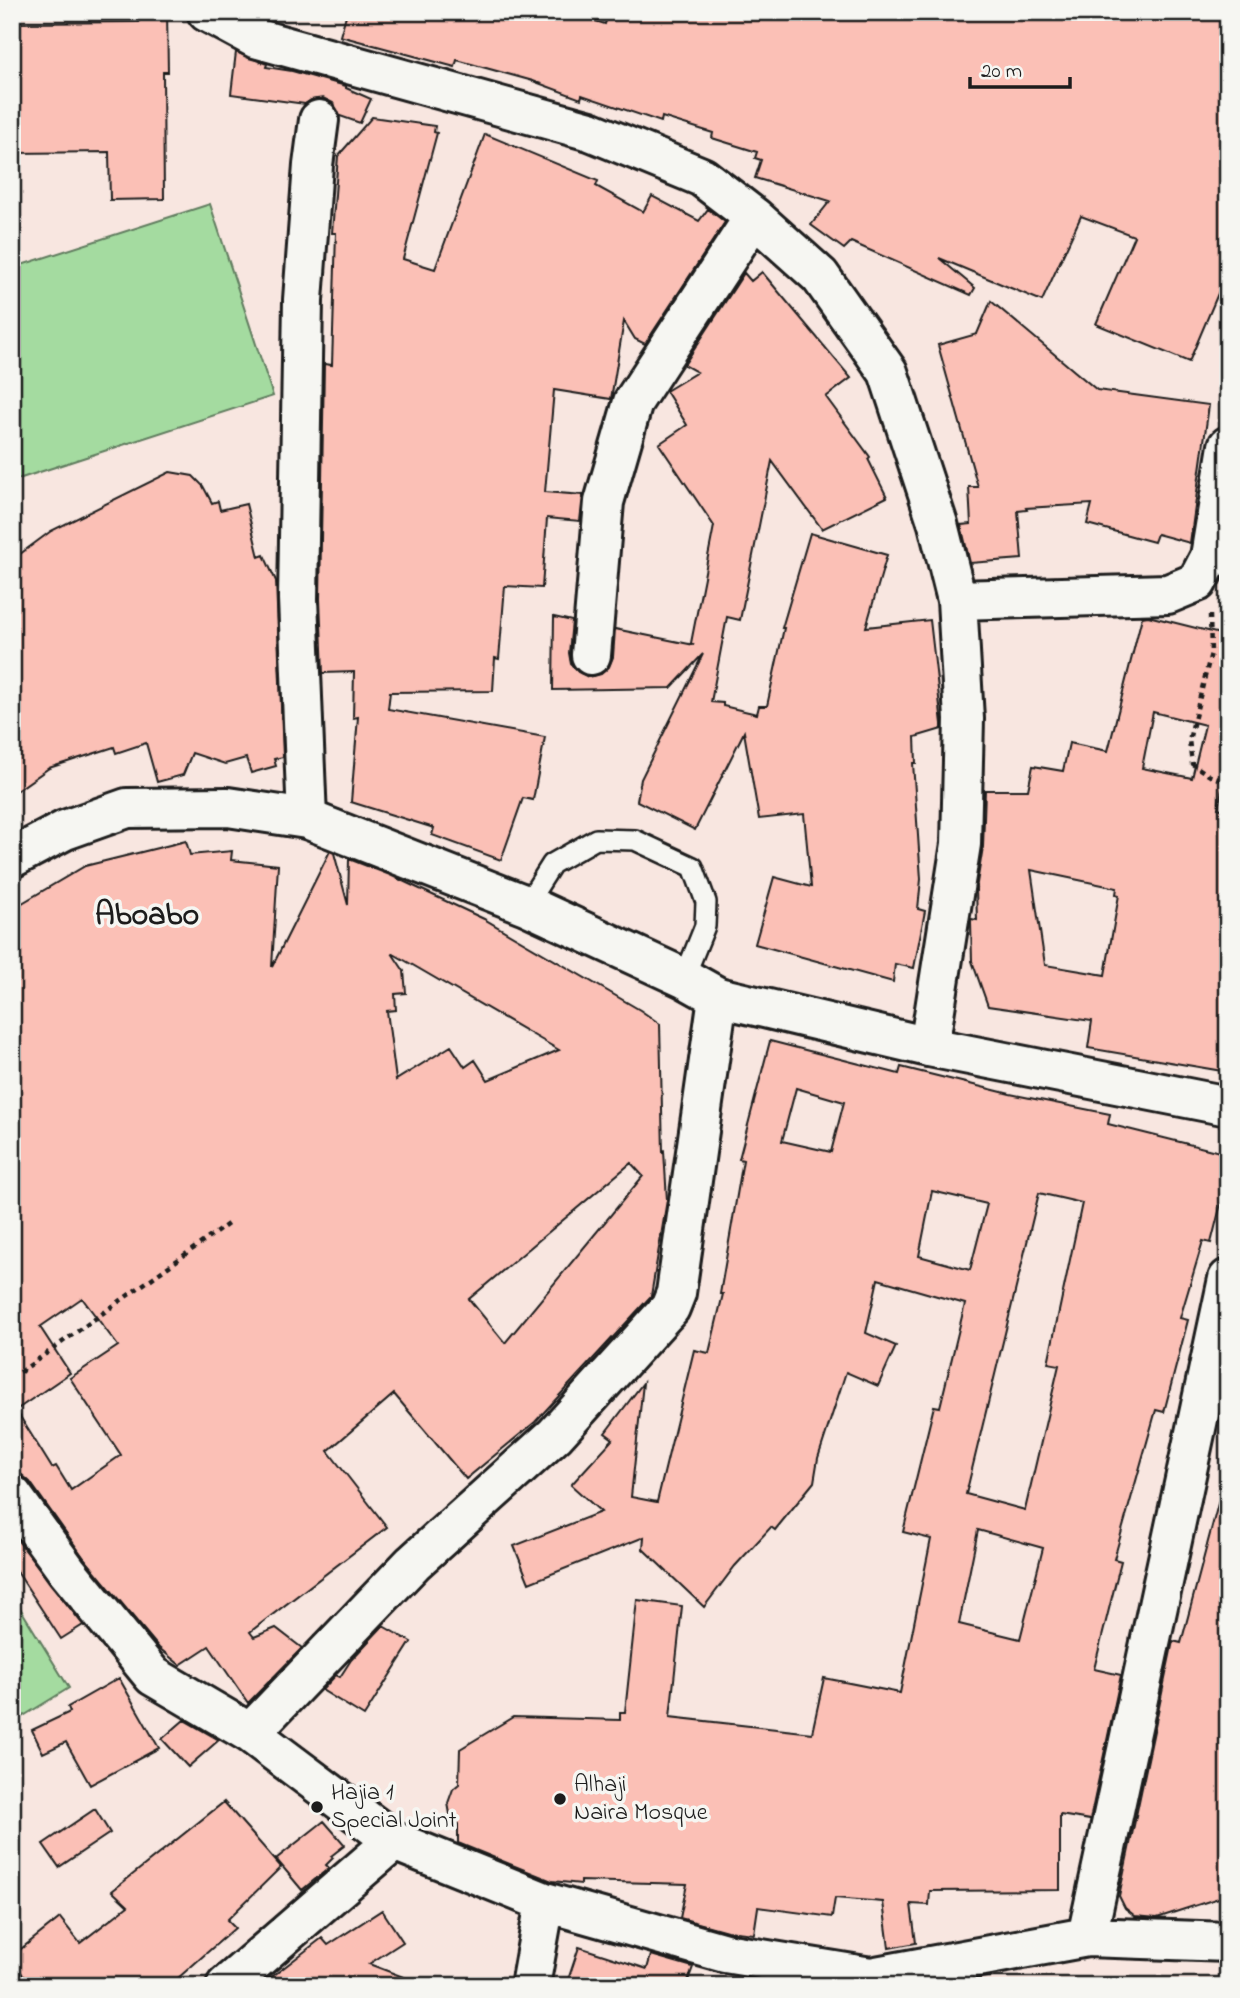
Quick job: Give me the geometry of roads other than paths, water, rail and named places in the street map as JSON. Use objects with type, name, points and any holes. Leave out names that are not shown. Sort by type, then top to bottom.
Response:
[{"type":"street","points":[[207,12],[255,38],[590,131],[702,177],[754,216],[820,276],[888,372],[938,524],[957,600],[964,719],[961,844],[929,1046]]},
{"type":"street","points":[[307,819],[299,599],[303,314],[313,165],[319,120]]},
{"type":"street","points":[[591,654],[604,502],[633,402],[754,216]]},
{"type":"street","points":[[957,600],[1168,594],[1197,582],[1210,557],[1228,446]]},
{"type":"street","points":[[12,858],[65,830],[127,808],[228,807],[307,819],[526,905],[684,978],[718,997],[929,1046],[1228,1106]]},
{"type":"street","points":[[250,1733],[413,1563],[555,1435],[670,1308],[676,1293],[718,997]]},
{"type":"street","points":[[1087,1937],[1228,1279]]},
{"type":"street","points":[[12,1495],[68,1571],[153,1676],[250,1733],[394,1842],[545,1902],[725,1953],[871,1981],[1087,1937],[1228,1941]]},
{"type":"street","points":[[226,1986],[394,1842]]},
{"type":"street","points":[[530,1986],[545,1902]]},
{"type":"lane","points":[[526,905],[552,864],[596,839],[635,840],[693,867],[698,879],[706,902],[705,926],[684,978]]},
{"type":"place","name":"Alhaji Naira Mosque","points":[[560,1799]]},
{"type":"place","name":"Hajia 1 Special Joint","points":[[317,1807]]},
{"type":"district","name":"Aboabo","points":[[147,916]]}]
